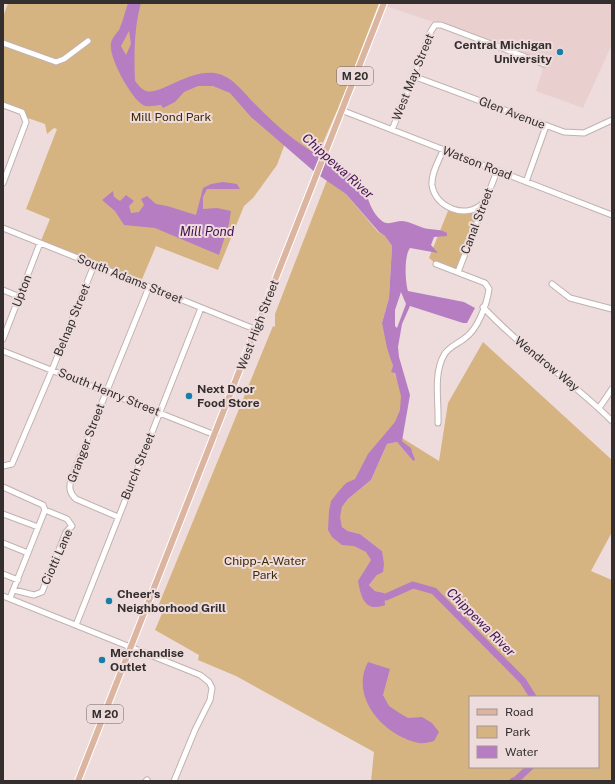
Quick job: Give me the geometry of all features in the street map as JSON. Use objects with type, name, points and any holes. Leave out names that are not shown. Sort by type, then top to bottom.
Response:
[{"type":"main road","name":"West High Street","points":[[131,646],[257,330],[341,110],[384,3]]},
{"type":"main road","name":"M 20","points":[[78,781],[131,646]]},
{"type":"street","name":"West May Street","points":[[392,130],[431,31],[436,25],[441,25],[544,64]]},
{"type":"street","points":[[3,43],[56,62],[64,59],[88,41]]},
{"type":"street","name":"Glen Avenue","points":[[413,76],[564,132],[579,134],[611,121]]},
{"type":"street","points":[[3,105],[22,112],[26,122],[6,168],[3,182]]},
{"type":"street","name":"Watson Road","points":[[341,110],[612,215]]},
{"type":"street","points":[[611,121],[612,115]]},
{"type":"street","points":[[526,182],[546,126]]},
{"type":"street","points":[[443,150],[432,181],[433,190],[438,199],[450,208],[462,211],[475,209],[485,201]]},
{"type":"street","name":"Canal Street","points":[[458,272],[497,170]]},
{"type":"street","name":"South Adams Street","points":[[3,228],[257,330]]},
{"type":"street","name":"Upton","points":[[3,339],[40,243]]},
{"type":"street","points":[[436,264],[488,285],[489,291],[472,332],[450,347],[442,360],[438,376],[438,422]]},
{"type":"street","name":"Belnap Street","points":[[3,466],[12,464],[94,265]]},
{"type":"street","points":[[552,284],[570,298],[612,309]]},
{"type":"street","name":"Granger Street","points":[[118,517],[76,499],[72,496],[69,488],[71,479],[149,287]]},
{"type":"street","points":[[3,290],[20,297]]},
{"type":"street","name":"Wendrow Way","points":[[483,307],[504,329],[568,380],[612,421]]},
{"type":"street","name":"Burch Street","points":[[76,625],[201,308]]},
{"type":"street","name":"South Henry Street","points":[[3,351],[215,435]]},
{"type":"street","points":[[599,408],[612,389]]},
{"type":"street","points":[[3,487],[43,505],[45,510],[10,598]]},
{"type":"street","name":"Ciotti Lane","points":[[14,590],[34,595],[42,592],[66,532],[72,526],[71,522],[67,519],[45,510]]},
{"type":"street","points":[[3,514],[38,527]]},
{"type":"street","points":[[3,544],[28,553]]},
{"type":"street","points":[[3,574],[18,580]]},
{"type":"street","points":[[3,596],[131,646],[200,675],[209,682],[212,688],[210,700],[195,730],[174,781]]},
{"type":"shaded area","name":"Central Michigan University","points":[[384,3],[612,3],[612,44],[583,108],[536,91],[544,65],[433,22],[383,5]]},
{"type":"green space","name":"Mill Pond Park","points":[[8,3],[379,3],[346,90],[315,161],[287,138],[277,165],[253,198],[244,206],[218,270],[156,246],[140,284],[40,243],[50,219],[26,209],[57,129],[54,128],[47,134],[45,124],[25,117],[22,112],[3,104],[3,17]]},
{"type":"green space","name":"Chipp-A-Water Park","points":[[327,180],[346,194],[378,232],[385,236],[392,246],[389,298],[382,323],[393,369],[407,408],[335,508],[340,530],[373,549],[366,591],[384,593],[375,591],[369,585],[377,575],[382,551],[360,534],[348,531],[342,527],[339,517],[342,507],[348,499],[371,480],[387,444],[397,442],[413,461],[412,451],[402,441],[402,438],[439,461],[448,403],[483,342],[612,460],[612,532],[591,571],[612,580],[612,781],[371,781],[374,752],[236,676],[198,660],[199,655],[155,630],[163,611],[157,609],[273,326],[275,327],[275,314]]},
{"type":"green space","points":[[448,211],[479,214],[458,272],[436,264],[429,258]]},
{"type":"water","points":[[128,3],[141,3],[136,32],[135,81],[144,90],[158,90],[188,77],[199,74],[211,73],[227,77],[235,83],[269,118],[295,140],[358,178],[377,217],[382,221],[389,223],[402,221],[447,233],[447,236],[434,237],[431,245],[438,253],[410,248],[407,257],[406,269],[408,291],[464,302],[475,308],[467,323],[463,323],[410,306],[402,324],[398,347],[399,357],[410,395],[402,441],[411,448],[415,460],[413,461],[397,442],[387,444],[371,480],[348,499],[342,507],[340,517],[342,527],[348,531],[360,534],[382,551],[384,564],[383,572],[377,575],[369,585],[375,591],[384,593],[385,605],[372,607],[365,602],[362,597],[358,581],[371,560],[366,552],[354,546],[342,545],[332,537],[328,530],[331,501],[346,483],[355,479],[368,454],[395,422],[400,410],[401,396],[395,373],[391,372],[393,366],[387,348],[382,323],[389,298],[392,246],[385,236],[379,232],[346,194],[317,174],[251,117],[230,93],[213,86],[198,86],[184,92],[175,102],[163,108],[161,105],[145,106],[138,101],[121,77],[111,49],[111,43],[119,30]],"holes":[[[129,31],[131,44],[126,55],[121,46]],[[401,292],[406,304],[397,328],[395,326],[395,310]]]},
{"type":"water","name":"Mill Pond","points":[[223,182],[237,184],[240,189],[207,189],[203,197],[203,209],[217,208],[231,211],[229,224],[219,255],[155,228],[124,225],[115,211],[102,200],[113,191],[114,197],[120,201],[126,195],[134,201],[129,206],[131,213],[139,212],[144,205],[141,199],[147,196],[156,204],[196,215],[203,188],[211,184]]},
{"type":"water","points":[[368,662],[390,669],[383,695],[389,706],[408,718],[422,717],[432,723],[439,732],[434,741],[421,743],[406,739],[382,724],[373,713],[363,688],[363,675]]},
{"type":"waterway","name":"Chippewa River","points":[[375,597],[386,597],[413,585],[434,591],[523,681],[532,696]]},
{"type":"waterway","name":"Chippewa River","points":[[513,781],[529,768]]},
{"type":"place","name":"Central Michigan University","points":[[560,52]]},
{"type":"place","name":"Next Door Food Store","points":[[189,396]]},
{"type":"place","name":"Cheer's Neighborhood Grill","points":[[109,601]]},
{"type":"place","name":"Merchandise Outlet","points":[[102,660]]}]
